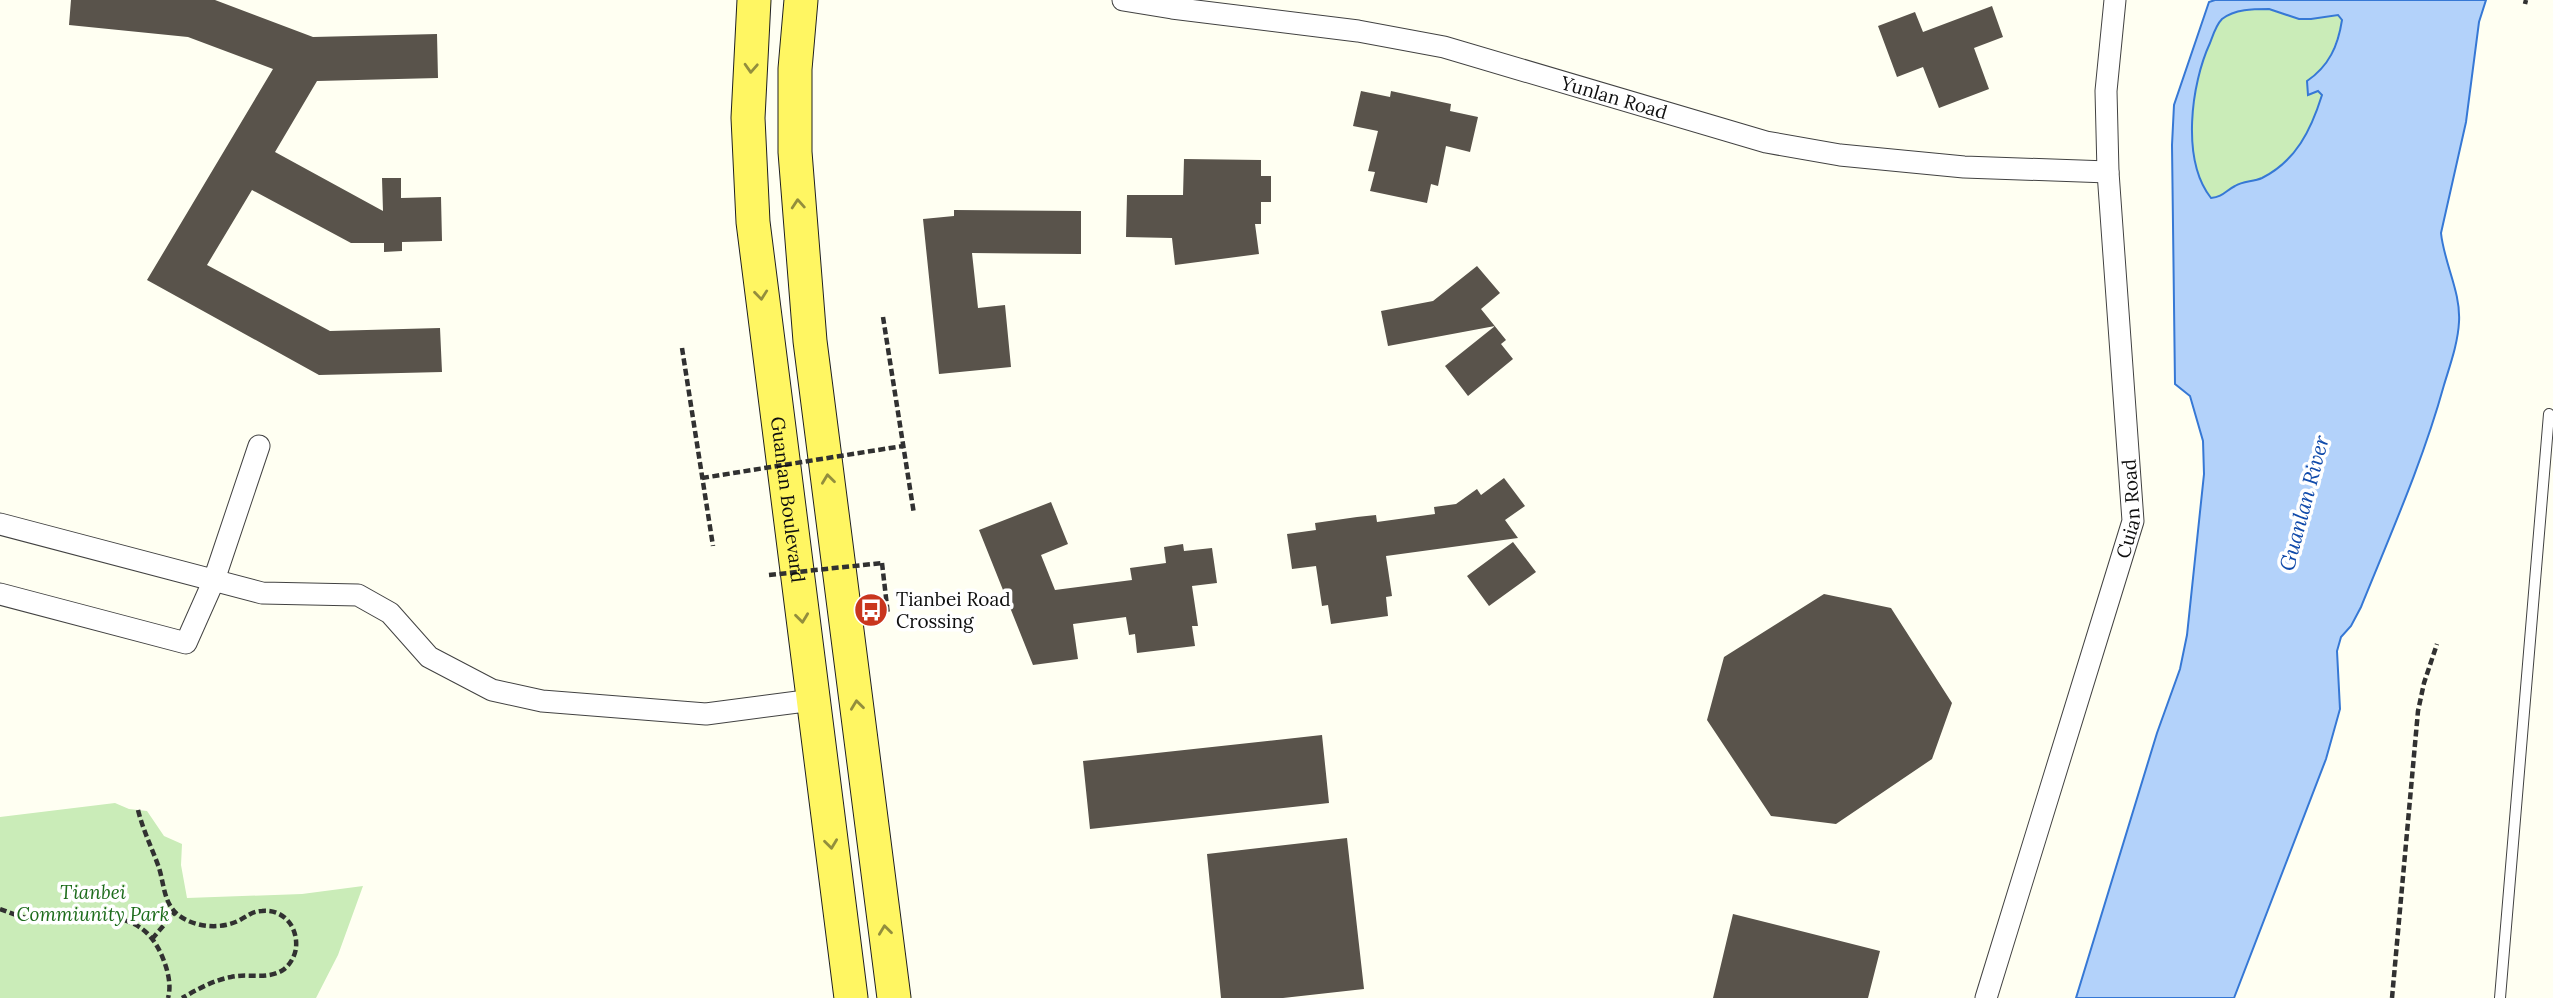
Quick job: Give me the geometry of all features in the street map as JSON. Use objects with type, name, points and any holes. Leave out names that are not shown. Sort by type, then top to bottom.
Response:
[{"type":"main road","name":"Guanlan Boulevard","points":[[754,0],[748,118],[753,222],[851,998]]},
{"type":"main road","points":[[801,0],[795,69],[795,152],[809,327],[894,998]]},
{"type":"street","name":"Yunlan Road","points":[[1123,0],[1358,31],[1444,47],[1766,142],[1840,155],[1964,167],[2108,172]]},
{"type":"street","name":"Cuian Road","points":[[1986,998],[2133,521],[2108,172],[2106,91],[2115,0]]},
{"type":"street","points":[[0,594],[186,643],[214,580],[259,446]]},
{"type":"street","points":[[0,524],[262,593],[358,595],[390,613],[429,657],[492,690],[542,701],[706,714],[813,700]]},
{"type":"lane","points":[[2500,998],[2549,414]]},
{"type":"path","points":[[883,317],[914,514]]},
{"type":"path","points":[[682,348],[713,545]]},
{"type":"path","points":[[702,478],[903,446]]},
{"type":"path","points":[[769,575],[882,563],[888,615]]},
{"type":"path","points":[[2392,998],[2418,711],[2424,682],[2437,644]]},
{"type":"path","points":[[138,810],[165,893],[175,912],[198,925],[210,926],[236,922],[254,912],[275,912],[284,916],[292,925],[296,937],[293,959],[286,969],[265,976],[231,977],[212,983],[183,998]]},
{"type":"path","points":[[0,909],[38,921],[93,916],[130,922],[148,934],[167,968],[170,992],[168,998]]},
{"type":"path","points":[[152,939],[175,912]]},
{"type":"green space","points":[[2269,9],[2299,19],[2338,15],[2342,19],[2320,82],[2318,91],[2322,95],[2301,143],[2284,163],[2262,178],[2238,184],[2211,198],[2202,182],[2192,143],[2194,101],[2203,60],[2222,19],[2238,12]]},
{"type":"green space","name":"Tianbei Commiunity Park","points":[[115,803],[129,809],[147,811],[164,836],[182,844],[181,865],[187,898],[302,894],[363,886],[338,955],[316,998],[0,998],[0,817]]},
{"type":"water","name":"Guanlan River","points":[[2486,0],[2479,22],[2466,122],[2441,233],[2459,311],[2458,330],[2436,413],[2406,497],[2361,607],[2351,626],[2341,637],[2337,651],[2340,709],[2326,759],[2234,998],[2076,998],[2157,733],[2180,669],[2187,635],[2204,474],[2203,441],[2190,396],[2175,384],[2172,145],[2174,105],[2209,2]],"holes":[[[2269,9],[2299,19],[2338,15],[2342,20],[2338,38],[2327,62],[2307,81],[2308,95],[2318,91],[2322,95],[2313,120],[2301,143],[2274,171],[2259,179],[2238,184],[2211,198],[2196,164],[2192,122],[2198,79],[2216,27],[2222,19],[2238,11]]]},
{"type":"building","points":[[71,0],[215,0],[313,37],[437,34],[438,78],[317,81],[275,152],[383,211],[382,178],[401,178],[401,198],[441,197],[442,241],[402,242],[402,251],[384,252],[384,243],[351,243],[252,190],[207,265],[330,331],[440,328],[442,372],[319,375],[147,280],[273,69],[188,37],[69,25]]},
{"type":"building","points":[[1992,6],[2003,37],[1974,48],[1989,89],[1939,108],[1923,67],[1897,77],[1878,26],[1915,12],[1923,32]]},
{"type":"building","points":[[1361,91],[1390,97],[1391,91],[1451,104],[1450,111],[1478,117],[1470,152],[1446,146],[1438,186],[1431,184],[1427,203],[1370,191],[1375,172],[1368,171],[1378,131],[1353,126]]},
{"type":"building","points":[[1184,159],[1261,160],[1261,176],[1271,176],[1271,202],[1261,202],[1261,224],[1255,224],[1259,254],[1175,265],[1172,238],[1126,237],[1127,195],[1183,195]]},
{"type":"building","points":[[954,210],[1081,211],[1081,254],[972,253],[978,308],[1005,305],[1011,367],[939,374],[923,219],[954,216]]},
{"type":"building","points":[[1477,266],[1500,293],[1481,309],[1495,326],[1388,346],[1381,311],[1433,301]]},
{"type":"building","points":[[1495,326],[1506,340],[1501,344],[1513,359],[1468,396],[1445,366]]},
{"type":"building","points":[[1504,478],[1525,506],[1505,520],[1518,538],[1386,556],[1392,596],[1386,597],[1388,616],[1331,624],[1328,605],[1322,606],[1316,566],[1292,569],[1287,534],[1316,530],[1315,523],[1357,517],[1376,515],[1377,522],[1435,514],[1434,507],[1456,504],[1477,489],[1481,495]]},
{"type":"building","points":[[1051,502],[1068,544],[1041,555],[1055,590],[1132,580],[1130,568],[1166,563],[1164,547],[1183,544],[1184,551],[1212,548],[1217,583],[1192,586],[1198,626],[1192,626],[1195,646],[1137,653],[1135,634],[1129,635],[1126,617],[1073,624],[1078,659],[1033,665],[979,530]]},
{"type":"building","points":[[1513,542],[1536,572],[1489,606],[1467,576]]},
{"type":"building","points":[[1824,594],[1891,608],[1952,703],[1932,759],[1836,824],[1771,816],[1707,720],[1724,657]]},
{"type":"building","points":[[1322,735],[1329,803],[1090,829],[1083,761]]},
{"type":"building","points":[[1347,838],[1364,989],[1283,998],[1221,998],[1207,854]]},
{"type":"building","points":[[1733,914],[1880,951],[1868,998],[1713,998]]},
{"type":"place","name":"Tianbei Road Crossing","points":[[871,610]]}]
